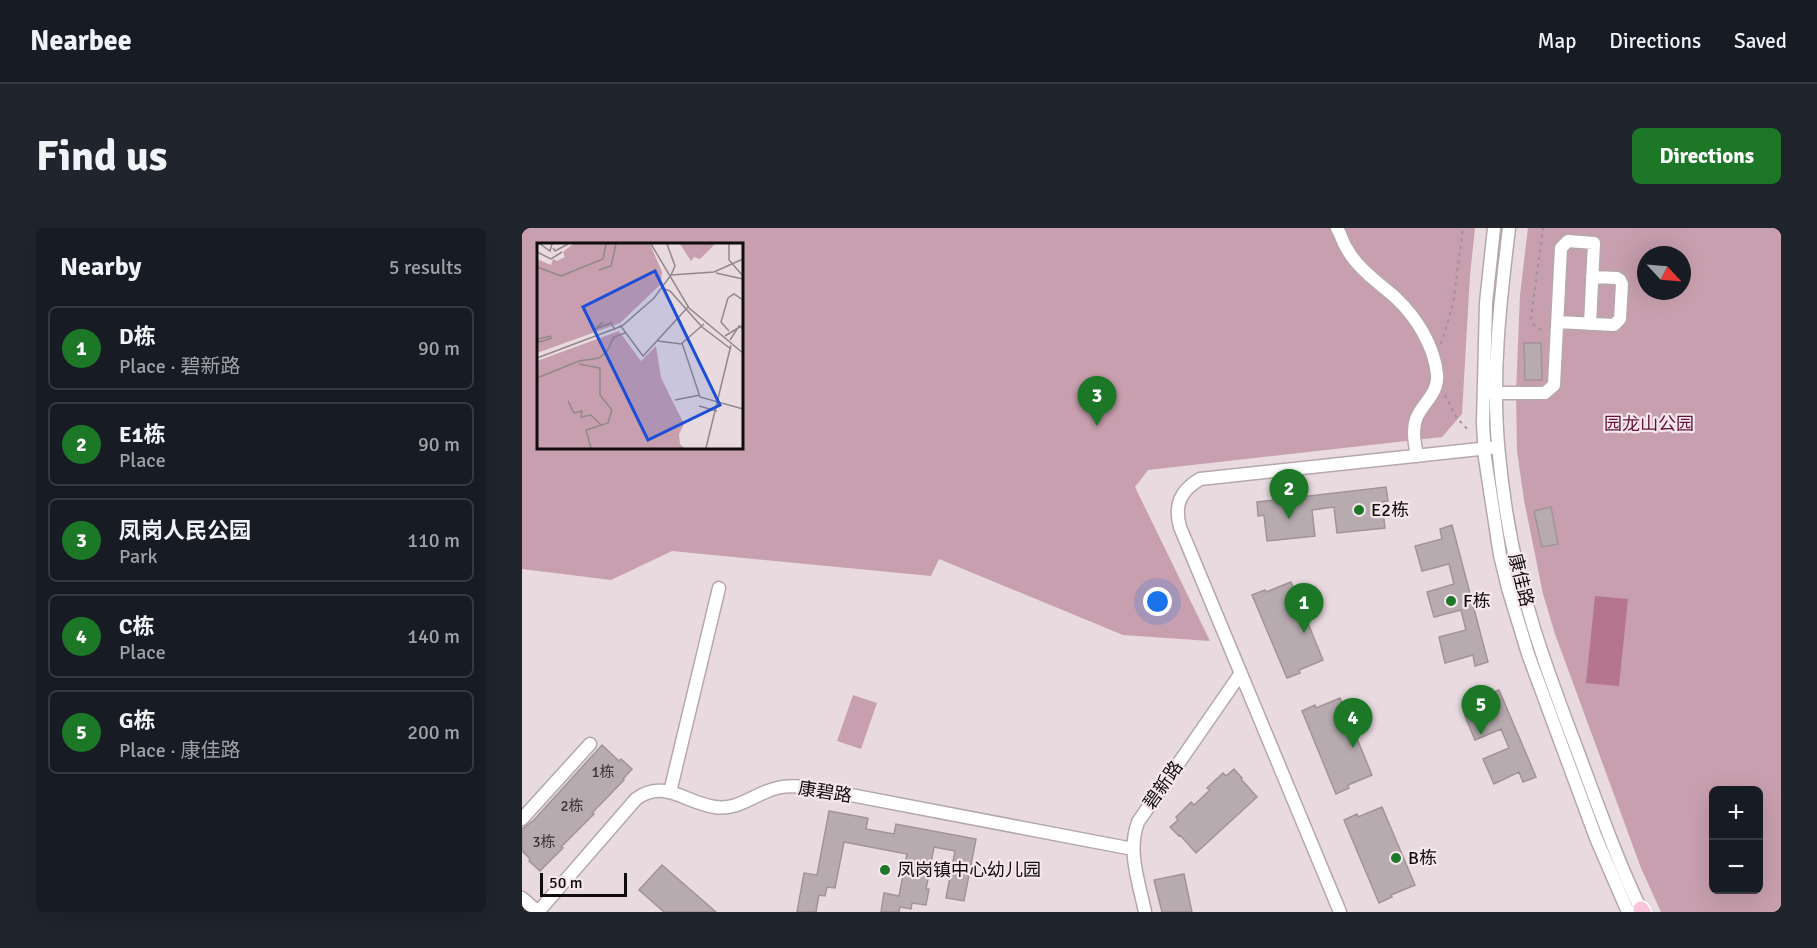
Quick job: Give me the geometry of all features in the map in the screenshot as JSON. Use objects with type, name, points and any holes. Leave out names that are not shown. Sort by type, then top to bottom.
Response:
[{"type":"street","points":[[1337,228],[1348,250],[1367,273],[1398,300],[1425,335],[1438,376],[1437,386],[1416,420],[1414,437],[1417,456]]},
{"type":"street","name":"康佳路","points":[[1494,228],[1486,303],[1484,448],[1500,555],[1516,619],[1588,818],[1633,910]]},
{"type":"street","name":"康佳路","points":[[1509,228],[1500,305],[1497,393],[1498,447],[1508,521],[1529,615],[1633,910]]},
{"type":"street","points":[[1483,393],[1545,393],[1556,381],[1561,248],[1568,241],[1594,243],[1590,324]]},
{"type":"street","points":[[1558,322],[1614,325],[1617,323],[1620,319],[1622,284],[1617,278],[1592,277]]},
{"type":"street","points":[[1340,912],[1180,527],[1177,516],[1178,504],[1182,494],[1200,479],[1498,447]]},
{"type":"street","points":[[670,792],[719,588]]},
{"type":"street","name":"碧新路","points":[[1146,912],[1133,849],[1134,833],[1144,814],[1241,673]]},
{"type":"street","points":[[522,819],[590,744]]},
{"type":"street","name":"康碧路","points":[[538,912],[636,799],[654,790],[665,790],[702,804],[730,807],[775,788],[809,787],[1133,849]]},
{"type":"street","points":[[522,898],[538,912]]},
{"type":"path","points":[[1435,364],[1453,304],[1463,228]]},
{"type":"path","points":[[1541,330],[1536,328],[1531,317],[1543,228]]},
{"type":"path","points":[[1437,386],[1443,392],[1456,417],[1470,432]]},
{"type":"green space","points":[[522,228],[1475,228],[1462,414],[1442,437],[1148,470],[1135,487],[1210,641],[1123,635],[939,559],[931,576],[672,551],[611,580],[522,569]]},
{"type":"green space","name":"园龙山公园","points":[[1528,228],[1781,228],[1781,912],[1661,912],[1641,868],[1555,634],[1543,594],[1524,500],[1517,451],[1516,392],[1520,295]]},
{"type":"green space","points":[[853,695],[877,703],[861,749],[837,741]]},
{"type":"shaded area","points":[[1595,596],[1628,599],[1619,686],[1586,683]]},
{"type":"building","points":[[1524,343],[1541,343],[1542,380],[1525,380]]},
{"type":"building","points":[[1386,487],[1388,501],[1382,502],[1385,528],[1337,533],[1334,507],[1312,510],[1315,536],[1267,541],[1264,515],[1258,516],[1257,502]]},
{"type":"building","points":[[1551,507],[1558,544],[1542,547],[1534,511]]},
{"type":"building","name":"F栋","points":[[1452,525],[1488,662],[1475,666],[1473,655],[1445,663],[1439,637],[1466,630],[1461,610],[1434,617],[1427,592],[1454,584],[1449,564],[1422,571],[1415,546],[1442,539],[1440,529]]},
{"type":"building","points":[[1291,582],[1323,660],[1287,678],[1252,595]]},
{"type":"building","points":[[1499,690],[1536,777],[1523,782],[1519,772],[1494,784],[1483,759],[1509,748],[1501,729],[1475,740],[1465,716],[1491,705],[1487,695]]},
{"type":"building","points":[[1340,698],[1372,775],[1348,785],[1349,788],[1336,794],[1302,711]]},
{"type":"building","points":[[602,745],[619,761],[621,759],[632,769],[592,813],[594,814],[540,871],[522,851],[522,829],[534,820]]},
{"type":"building","points":[[1234,769],[1257,797],[1196,853],[1170,827],[1178,820],[1176,817],[1191,802],[1194,805],[1223,773],[1226,776]]},
{"type":"building","name":"B栋","points":[[1382,807],[1415,885],[1379,903],[1344,820]]},
{"type":"building","points":[[829,811],[868,818],[866,829],[894,834],[896,824],[976,839],[964,901],[946,898],[955,851],[934,847],[926,889],[929,889],[926,905],[912,903],[911,909],[900,907],[899,912],[881,912],[884,893],[899,896],[907,854],[844,842],[835,888],[827,887],[825,896],[819,895],[816,912],[797,912],[804,873],[817,875]]},
{"type":"building","points":[[662,865],[716,912],[664,912],[639,890]]},
{"type":"building","points":[[1184,874],[1192,912],[1162,912],[1154,880]]},
{"type":"place","name":"凤岗人民公园","points":[[1097,426]]},
{"type":"place","name":"E2栋","points":[[1359,510]]},
{"type":"place","name":"E1栋","points":[[1289,519]]},
{"type":"place","name":"F栋","points":[[1451,601]]},
{"type":"place","name":"D栋","points":[[1304,633]]},
{"type":"place","name":"G栋","points":[[1481,735]]},
{"type":"place","name":"C栋","points":[[1353,748]]},
{"type":"place","name":"B栋","points":[[1396,858]]},
{"type":"place","name":"凤岗镇中心幼儿园","points":[[885,870]]}]
